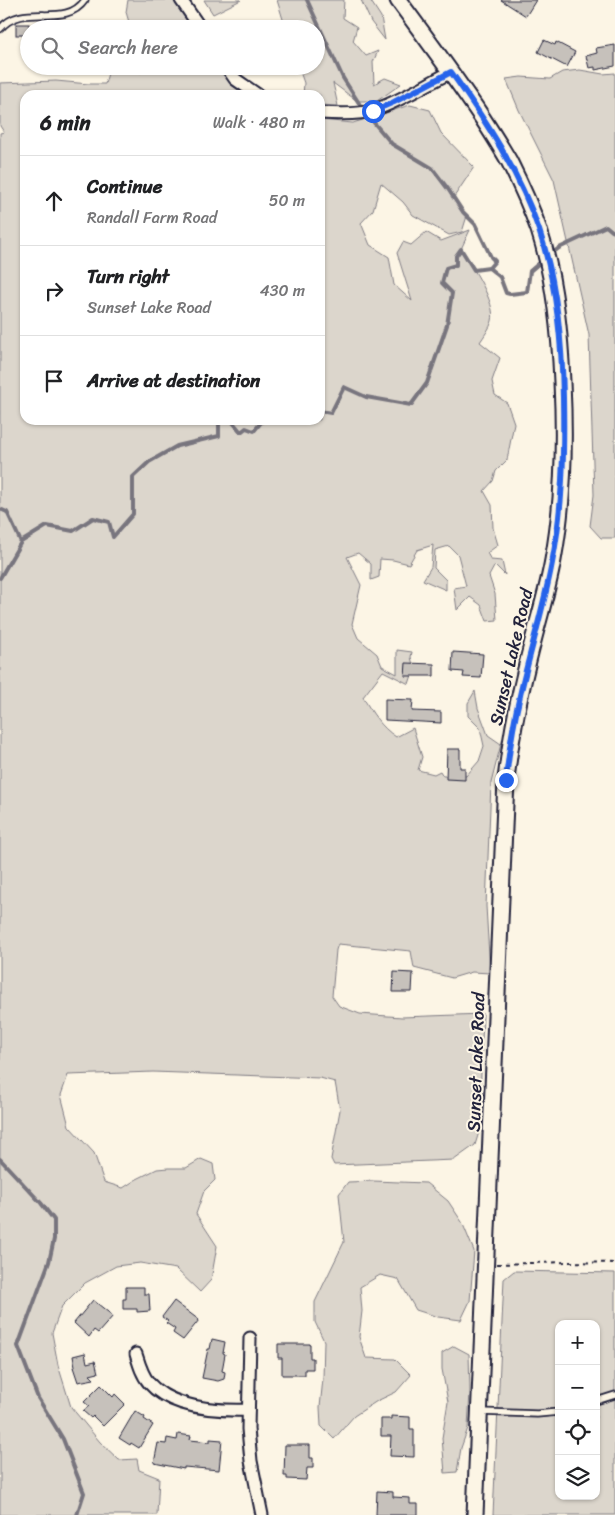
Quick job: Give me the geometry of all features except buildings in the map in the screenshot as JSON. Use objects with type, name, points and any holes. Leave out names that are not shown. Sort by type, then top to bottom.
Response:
[{"type":"main road","name":"Sunset Lake Road","points":[[398,0],[451,72],[498,142],[526,197],[539,230],[551,272],[558,315],[563,398],[562,488],[558,534],[520,692],[507,769],[475,1515]]},
{"type":"street","points":[[181,0],[195,20]]},
{"type":"street","points":[[325,113],[373,111],[451,72]]},
{"type":"street","points":[[232,75],[251,90]]},
{"type":"street","points":[[250,1338],[249,1444],[262,1515]]},
{"type":"street","points":[[136,1354],[144,1376],[150,1384],[166,1395],[186,1404],[208,1409],[248,1410]]},
{"type":"lane","points":[[0,29],[8,19],[18,13],[31,11],[71,12],[78,8],[84,0]]},
{"type":"lane","points":[[600,1400],[615,1395]]},
{"type":"lane","points":[[480,1412],[537,1414],[555,1412]]},
{"type":"path","points":[[486,1264],[615,1263]]},
{"type":"shaded area","points":[[128,0],[175,0],[187,20],[128,20],[126,12]]},
{"type":"shaded area","points":[[204,0],[241,0],[213,14]]},
{"type":"shaded area","points":[[277,0],[344,0],[343,18],[357,27],[353,41],[366,56],[378,51],[373,62],[374,84],[385,78],[401,84],[377,101],[357,101],[333,83],[338,106],[325,105],[325,90],[303,90],[304,83],[301,75],[325,75],[325,20],[283,20]]},
{"type":"shaded area","points":[[361,0],[370,0],[381,17],[385,40],[371,22]]},
{"type":"shaded area","points":[[580,70],[603,74],[615,73],[615,538],[601,538],[590,526],[594,495],[589,335],[554,180],[519,110],[506,79],[521,77],[550,79],[562,72]]},
{"type":"shaded area","points":[[108,75],[224,75],[231,84],[239,90],[20,90],[20,425],[325,425],[325,120],[353,123],[410,105],[430,110],[441,133],[474,167],[454,197],[467,216],[462,232],[449,235],[413,215],[403,202],[381,183],[373,210],[361,223],[370,245],[389,257],[394,285],[412,301],[397,253],[403,242],[411,245],[426,232],[441,241],[470,230],[461,249],[482,284],[493,313],[491,324],[480,342],[500,358],[492,381],[495,395],[507,403],[514,423],[507,460],[496,471],[493,481],[484,491],[492,505],[493,528],[498,545],[487,553],[491,560],[502,561],[505,575],[495,565],[489,576],[495,594],[497,620],[487,621],[481,605],[470,597],[457,610],[454,588],[466,586],[458,555],[449,546],[435,550],[434,568],[446,580],[446,590],[423,580],[431,567],[433,545],[417,550],[409,564],[380,559],[379,577],[371,580],[371,564],[358,553],[347,557],[361,585],[352,624],[358,638],[377,654],[382,666],[397,674],[397,650],[412,652],[411,657],[414,669],[409,684],[383,671],[363,697],[377,719],[396,737],[413,728],[422,757],[418,770],[434,774],[440,771],[443,776],[466,776],[479,761],[484,746],[480,728],[468,716],[468,703],[475,691],[478,708],[488,735],[501,744],[491,783],[486,906],[490,973],[472,972],[452,978],[414,968],[411,951],[338,944],[332,996],[339,1006],[360,1014],[402,1017],[483,1014],[479,1132],[475,1145],[454,1160],[334,1165],[331,1159],[340,1110],[335,1082],[320,1078],[153,1072],[68,1075],[61,1095],[69,1126],[94,1153],[104,1182],[123,1188],[157,1169],[186,1168],[201,1159],[213,1164],[215,1180],[204,1191],[196,1214],[217,1246],[211,1280],[200,1292],[176,1269],[140,1263],[116,1266],[85,1283],[62,1306],[52,1333],[58,1365],[71,1407],[100,1442],[119,1460],[137,1459],[139,1470],[159,1478],[157,1515],[0,1515],[0,133],[4,132],[0,126],[0,83],[56,81],[105,84]]},
{"type":"shaded area","points":[[348,1182],[426,1183],[448,1201],[462,1222],[474,1251],[470,1301],[461,1320],[438,1317],[416,1310],[398,1279],[380,1275],[360,1287],[362,1311],[359,1337],[366,1358],[395,1359],[411,1375],[396,1392],[377,1401],[354,1416],[334,1439],[321,1426],[320,1407],[324,1341],[315,1322],[315,1302],[344,1242],[339,1194]]},
{"type":"shaded area","points":[[514,1271],[615,1273],[615,1515],[493,1515],[504,1279]]},
{"type":"shaded area","points":[[454,1346],[469,1354],[468,1428],[461,1448],[457,1472],[445,1473],[442,1438],[448,1402],[442,1369],[442,1353]]},
{"type":"waterway","points":[[307,0],[316,20]]},
{"type":"waterway","points":[[325,39],[343,78],[364,111],[392,144],[432,168],[463,212],[475,224],[491,257],[495,261],[489,268]]},
{"type":"waterway","points":[[550,255],[559,248],[606,226],[615,232]]},
{"type":"waterway","points":[[325,412],[331,413],[344,387],[366,397],[411,405],[427,383],[447,325],[452,293],[442,283],[446,268],[456,265],[456,256],[461,249],[474,270],[489,268],[500,277],[506,293],[510,294],[527,292],[530,271],[544,259]]},
{"type":"waterway","points":[[0,578],[21,542],[47,526],[73,531],[93,518],[109,522],[113,537],[133,514],[133,477],[149,462],[177,446],[219,436],[219,425]]},
{"type":"waterway","points":[[235,425],[241,432],[246,428],[254,431],[259,425]]},
{"type":"waterway","points":[[0,509],[7,512],[21,542]]},
{"type":"waterway","points":[[0,1159],[41,1203],[54,1220],[54,1239],[49,1262],[18,1346],[38,1398],[63,1439],[84,1493],[77,1515]]},
{"type":"route","points":[[373,111],[451,72],[498,142],[509,162],[539,230],[551,272],[560,333],[564,423],[564,458],[558,534],[520,692],[506,780]]}]
